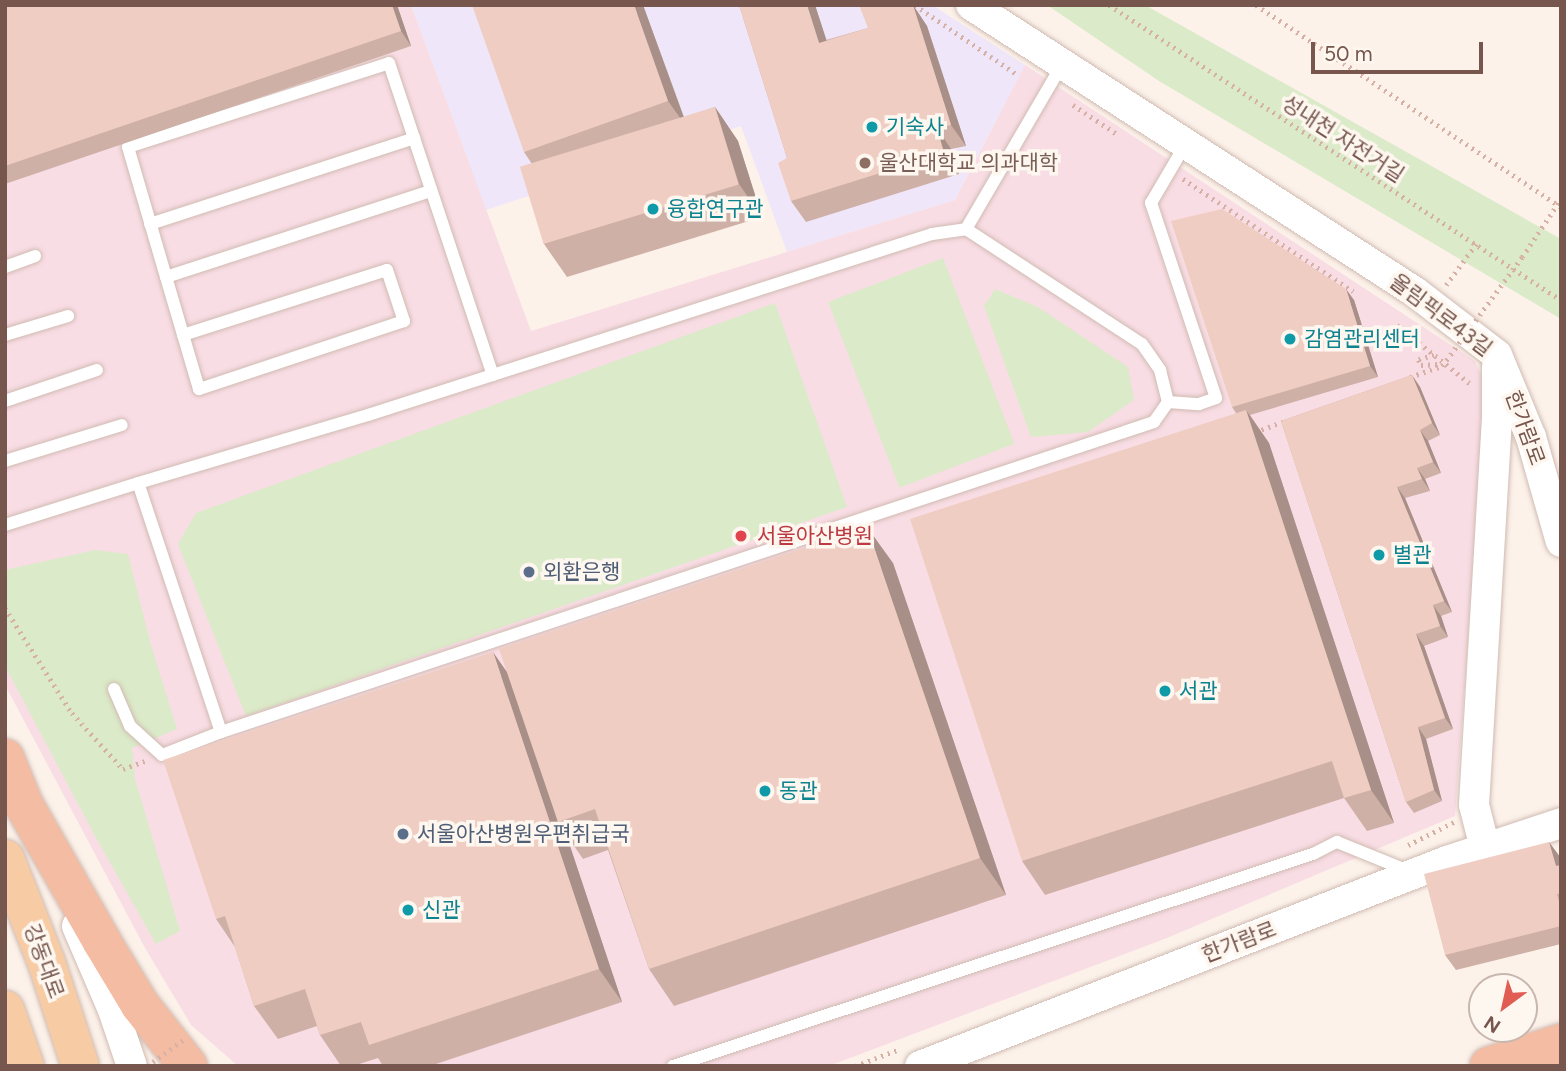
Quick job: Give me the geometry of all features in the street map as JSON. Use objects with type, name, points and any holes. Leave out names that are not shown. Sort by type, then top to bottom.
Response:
[{"type":"highway","points":[[5,758],[24,805],[139,1004],[187,1051]]},
{"type":"highway","points":[[1489,1066],[1561,1043]]},
{"type":"main road","name":"강동대로","points":[[5,858],[46,962],[80,1066]]},
{"type":"main road","points":[[5,1009],[24,1066]]},
{"type":"street","name":"올림픽로43길","points":[[971,5],[1415,292],[1497,355],[1497,420],[1474,805],[1485,848]]},
{"type":"street","name":"한가람로","points":[[1497,355],[1531,437],[1561,542]]},
{"type":"street","points":[[24,805],[113,1010],[132,1066]]},
{"type":"street","name":"한가람로","points":[[920,1066],[1414,873],[1561,823]]},
{"type":"lane","points":[[183,335],[387,270],[404,321],[199,389],[150,224],[128,147],[389,64],[493,375]]},
{"type":"lane","points":[[966,229],[1062,65]]},
{"type":"lane","points":[[150,224],[414,138]]},
{"type":"lane","points":[[1168,402],[1199,404],[1216,398],[1151,203],[1185,145]]},
{"type":"lane","points":[[166,277],[431,191]]},
{"type":"lane","points":[[5,525],[493,375],[932,234],[966,229],[1142,344],[1160,370],[1168,402],[1154,422],[221,732],[162,755],[130,726],[114,689]]},
{"type":"lane","points":[[5,267],[35,256]]},
{"type":"lane","points":[[5,335],[68,316]]},
{"type":"lane","points":[[5,401],[97,370]]},
{"type":"lane","points":[[5,461],[122,425]]},
{"type":"lane","points":[[138,483],[221,732]]},
{"type":"lane","points":[[673,1066],[1313,854],[1337,842],[1414,873]]},
{"type":"path","points":[[915,5],[1015,73]]},
{"type":"path","name":"성내천 자전거길","points":[[1109,5],[1561,300]]},
{"type":"path","points":[[1256,5],[1561,207]]},
{"type":"path","points":[[1073,105],[1117,134]]},
{"type":"path","points":[[1179,177],[1353,291]]},
{"type":"path","points":[[1403,379],[1443,365],[1561,199]]},
{"type":"path","points":[[1441,292],[1476,244]]},
{"type":"path","points":[[1434,354],[1419,360],[1421,365],[1443,365]]},
{"type":"path","points":[[1249,434],[1288,420]]},
{"type":"path","points":[[5,608],[72,713],[123,769],[162,755]]},
{"type":"path","points":[[147,1066],[187,1051]]},
{"type":"shaded area","name":"서울아산병원","points":[[5,5],[411,5],[531,331],[955,200],[1025,65],[1475,361],[1487,388],[1455,816],[1167,938],[829,1066],[238,1066],[191,1025],[145,948],[5,685]]},
{"type":"shaded area","name":"울산대학교 의과대학","points":[[411,5],[932,5],[1025,65],[955,200],[787,252],[741,126],[486,210]]},
{"type":"green space","points":[[1047,5],[1145,5],[1561,239],[1561,319],[1159,81]]},
{"type":"green space","points":[[943,258],[1014,444],[899,488],[828,302]]},
{"type":"green space","points":[[995,289],[1038,307],[1128,367],[1134,400],[1088,432],[1031,437],[984,306]]},
{"type":"green space","points":[[775,303],[847,507],[246,716],[178,544],[196,513]]},
{"type":"green space","points":[[95,550],[128,554],[151,645],[177,729],[132,748],[135,779],[180,931],[156,944],[5,666],[5,570]]},
{"type":"building","points":[[5,5],[392,5],[401,31],[5,166]]},
{"type":"building","points":[[472,5],[634,5],[668,101],[524,152]]},
{"type":"building","name":"기숙사","points":[[739,5],[807,5],[819,43],[868,28],[859,5],[913,5],[951,125],[937,128],[944,153],[791,201],[778,163],[787,158]]},
{"type":"building","points":[[715,107],[739,184],[544,244],[520,167]]},
{"type":"building","name":"감염관리센터","points":[[1222,209],[1346,289],[1370,366],[1232,407],[1171,221]]},
{"type":"building","name":"별관","points":[[1412,375],[1432,423],[1420,430],[1433,462],[1417,468],[1422,479],[1397,487],[1444,601],[1433,605],[1440,626],[1416,634],[1445,718],[1418,727],[1434,790],[1406,802],[1281,421]]},
{"type":"building","name":"서관","points":[[1246,410],[1371,790],[1344,798],[1332,761],[1022,861],[910,519]]},
{"type":"building","name":"동관","points":[[867,527],[980,858],[649,969],[595,809],[558,822],[499,649]]},
{"type":"building","name":"신관","points":[[493,652],[599,969],[369,1045],[361,1022],[320,1035],[305,989],[254,1006],[225,916],[216,919],[163,760]]},
{"type":"building","points":[[1549,842],[1556,866],[1561,865],[1561,893],[1557,894],[1561,909],[1561,926],[1445,955],[1424,874]]},
{"type":"place","name":"기숙사","points":[[872,127]]},
{"type":"place","name":"울산대학교 의과대학","points":[[865,163]]},
{"type":"place","name":"융합연구관","points":[[653,209]]},
{"type":"place","name":"감염관리센터","points":[[1290,339]]},
{"type":"place","name":"서울아산병원","points":[[741,536]]},
{"type":"place","name":"별관","points":[[1379,555]]},
{"type":"place","name":"외환은행","points":[[529,572]]},
{"type":"place","name":"서관","points":[[1165,691]]},
{"type":"place","name":"동관","points":[[765,791]]},
{"type":"place","name":"서울아산병원우편취급국","points":[[403,834]]},
{"type":"place","name":"신관","points":[[408,910]]}]
